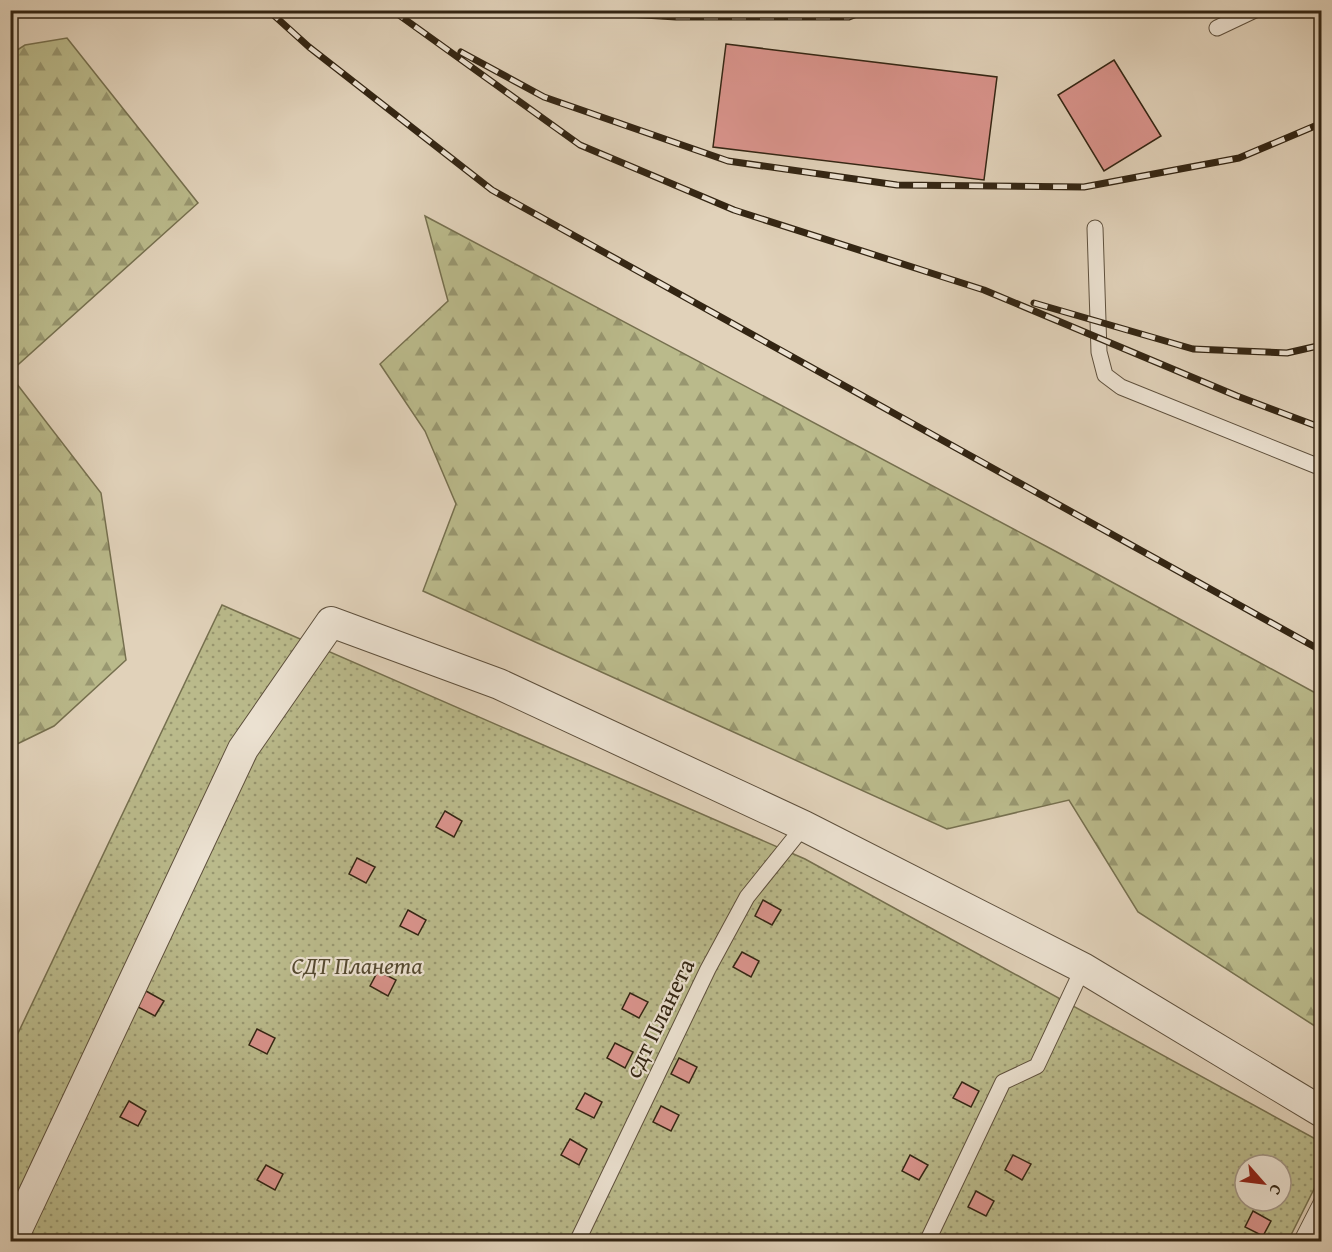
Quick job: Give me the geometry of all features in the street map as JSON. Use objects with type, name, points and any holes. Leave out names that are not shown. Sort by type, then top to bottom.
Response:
[{"type":"street","points":[[11,1242],[243,749],[331,622],[499,684],[804,826],[1083,968],[1322,1112]]},
{"type":"lane","points":[[1217,28],[1255,10]]},
{"type":"lane","points":[[1095,228],[1099,352],[1105,375],[1121,387],[1322,468]]},
{"type":"lane","name":"сдт Планета","points":[[577,1242],[708,969],[747,897],[804,826]]},
{"type":"lane","points":[[927,1242],[1003,1082],[1036,1066],[1083,968]]},
{"type":"lane","points":[[1301,1242],[1322,1201]]},
{"type":"green space","points":[[67,38],[198,203],[11,371],[11,54],[25,45]]},
{"type":"green space","points":[[425,216],[1055,551],[1321,696],[1321,1030],[1138,912],[1069,800],[947,829],[423,591],[456,504],[425,431],[380,364],[448,301]]},
{"type":"green space","points":[[10,375],[101,493],[126,660],[54,726],[11,747]]},
{"type":"green space","name":"СДТ Планета","points":[[222,605],[805,859],[1321,1142],[1321,1175],[1288,1241],[11,1241],[10,1050]]},
{"type":"building","points":[[726,44],[997,77],[984,180],[713,147]]},
{"type":"building","points":[[1114,60],[1161,136],[1104,171],[1058,95]]},
{"type":"building","points":[[445,811],[462,821],[454,837],[436,827]]},
{"type":"building","points":[[357,858],[375,867],[366,883],[349,874]]},
{"type":"building","points":[[763,900],[781,910],[772,925],[755,916]]},
{"type":"building","points":[[408,910],[426,920],[418,935],[400,926]]},
{"type":"building","points":[[742,952],[759,961],[751,977],[733,967]]},
{"type":"building","points":[[378,971],[396,980],[388,996],[370,986]]},
{"type":"building","points":[[146,991],[164,1001],[155,1016],[138,1007]]},
{"type":"building","points":[[630,993],[648,1002],[639,1018],[622,1009]]},
{"type":"building","points":[[257,1029],[275,1038],[267,1054],[249,1045]]},
{"type":"building","points":[[615,1043],[633,1052],[625,1068],[607,1058]]},
{"type":"building","points":[[679,1058],[697,1067],[689,1083],[671,1074]]},
{"type":"building","points":[[962,1082],[979,1091],[971,1107],[953,1098]]},
{"type":"building","points":[[585,1093],[602,1102],[594,1118],[576,1109]]},
{"type":"building","points":[[129,1101],[146,1111],[138,1126],[120,1117]]},
{"type":"building","points":[[661,1106],[679,1115],[671,1131],[653,1122]]},
{"type":"building","points":[[570,1139],[587,1149],[579,1165],[561,1155]]},
{"type":"building","points":[[910,1155],[928,1165],[919,1180],[902,1171]]},
{"type":"building","points":[[1013,1155],[1031,1164],[1022,1180],[1005,1170]]},
{"type":"building","points":[[266,1165],[283,1174],[275,1190],[257,1180]]},
{"type":"building","points":[[976,1191],[994,1201],[986,1216],[968,1207]]},
{"type":"building","points":[[1252,1213],[1271,1221],[1263,1236],[1245,1227]]},
{"type":"railway","points":[[268,10],[309,47],[492,190],[1322,651]]},
{"type":"railway","points":[[392,10],[580,145],[734,210],[984,290],[1237,396],[1322,428]]},
{"type":"railway","points":[[564,10],[684,16]]},
{"type":"railway","points":[[676,17],[849,17],[867,10]]},
{"type":"railway","points":[[461,52],[544,97],[728,161],[897,185],[1084,187],[1239,158],[1322,123]]},
{"type":"railway","points":[[1034,303],[1193,349],[1287,353],[1322,345]]}]
